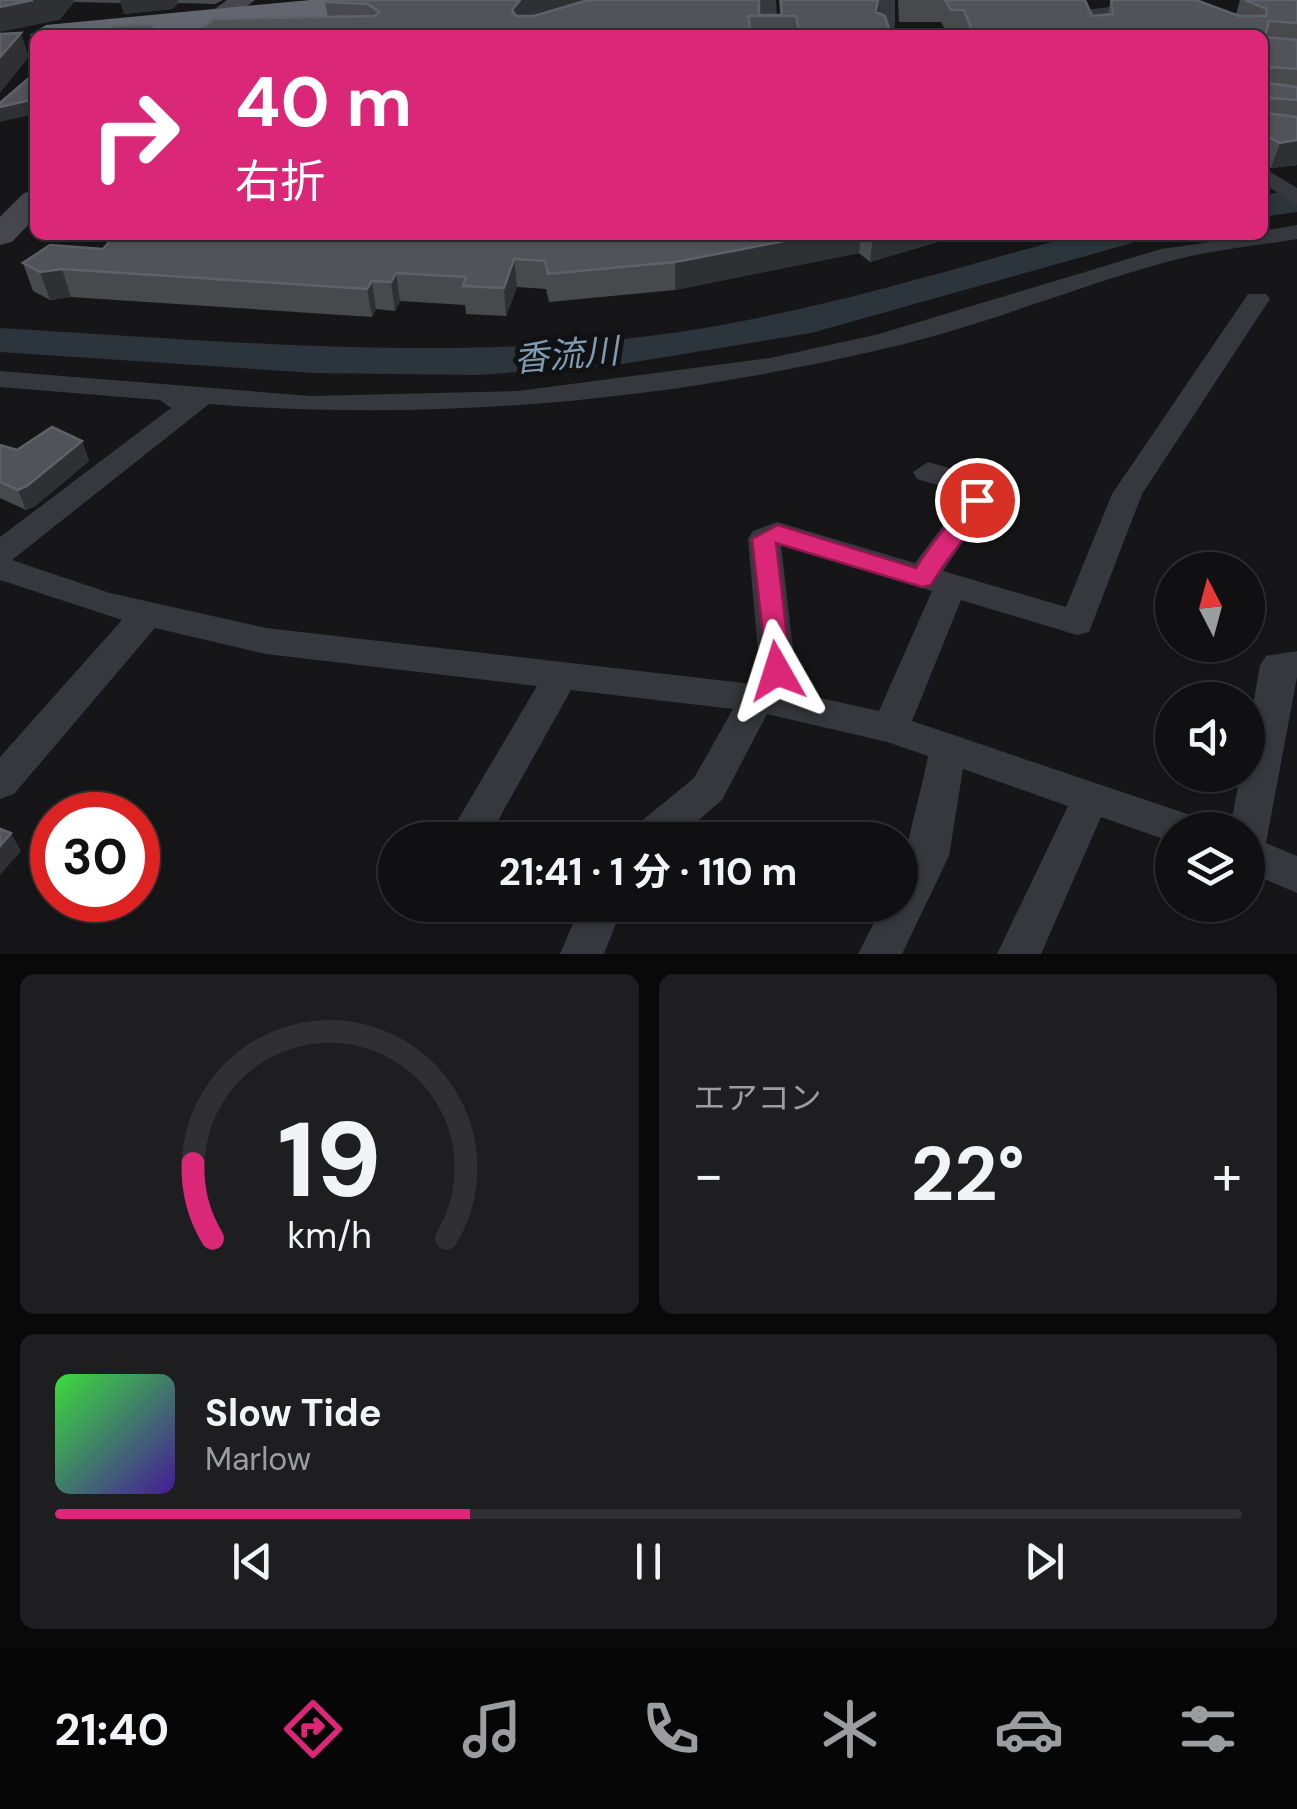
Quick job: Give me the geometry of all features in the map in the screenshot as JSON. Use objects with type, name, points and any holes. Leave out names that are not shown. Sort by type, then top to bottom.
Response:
[{"type":"highway","points":[[117,30],[420,2]]},
{"type":"highway","points":[[158,30],[213,20]]},
{"type":"street","points":[[768,0],[769,30]]},
{"type":"street","points":[[886,30],[887,0]]},
{"type":"street","points":[[1092,30],[1081,14],[1191,0]]},
{"type":"street","points":[[1164,2],[1202,17]]},
{"type":"street","points":[[213,20],[283,30]]},
{"type":"street","points":[[1269,178],[1297,198]]},
{"type":"street","points":[[0,235],[30,205]]},
{"type":"street","points":[[1268,237],[1297,232]]},
{"type":"street","points":[[0,403],[10,379],[311,404],[518,399],[626,387],[770,366],[886,340],[1170,254],[1251,240]]},
{"type":"street","points":[[669,822],[708,789],[769,701],[764,539],[778,533],[1078,624],[1127,494],[1257,299]]},
{"type":"street","points":[[0,553],[196,402],[62,390],[66,381]]},
{"type":"street","points":[[890,728],[936,583],[943,544],[966,523],[977,500],[956,480],[928,472]]},
{"type":"street","points":[[0,568],[147,614],[266,641],[769,701],[890,728],[1155,819]]},
{"type":"street","points":[[0,782],[147,614]]},
{"type":"street","points":[[1253,812],[1278,665],[1297,664]]},
{"type":"street","points":[[476,822],[561,676]]},
{"type":"street","points":[[880,954],[929,856],[948,749]]},
{"type":"street","points":[[1019,954],[1092,795]]},
{"type":"street","points":[[1265,862],[1297,876]]},
{"type":"building","points":[[0,0],[33,0],[0,7]]},
{"type":"building","points":[[520,0],[512,10],[516,16],[534,16],[588,0],[759,0],[759,15],[782,15],[781,0],[878,0],[876,12],[885,16],[889,30],[799,30],[796,16],[748,16],[750,30],[201,30],[213,19],[375,16],[379,12],[368,4],[325,2]]},
{"type":"building","points":[[945,0],[1085,0],[1092,16],[1113,14],[1111,0],[1196,0],[1239,16],[1266,16],[1267,9],[1245,0],[1297,0],[1297,23],[1269,21],[1267,30],[972,30],[964,10],[951,10]]},
{"type":"building","points":[[153,25],[151,30],[112,30],[113,26]]},
{"type":"building","points":[[21,33],[0,57],[0,34]]},
{"type":"building","points":[[1268,37],[1297,40],[1297,69],[1270,67],[1268,75]]},
{"type":"building","points":[[30,77],[30,100],[0,107]]},
{"type":"building","points":[[1268,83],[1297,87],[1297,100],[1270,98],[1268,106]]},
{"type":"building","points":[[1268,113],[1297,117],[1297,140],[1280,143],[1270,138],[1268,142]]},
{"type":"building","points":[[111,240],[790,240],[675,262],[548,274],[545,261],[514,259],[504,288],[463,286],[466,277],[396,273],[391,282],[372,281],[367,289],[62,269],[40,272],[23,263],[50,245],[103,249]]},
{"type":"building","points":[[52,427],[82,441],[27,486],[18,490],[0,482],[0,445],[17,450]]},
{"type":"building","points":[[0,829],[11,833],[0,846]]},
{"type":"waterway","name":"香流川","points":[[1268,205],[1297,201]]},
{"type":"waterway","name":"香流川","points":[[0,340],[314,360],[478,362],[616,352],[811,321],[1101,240]]},
{"type":"route","points":[[777,671],[764,539],[778,533],[922,578],[943,544],[966,523],[977,500]]}]
